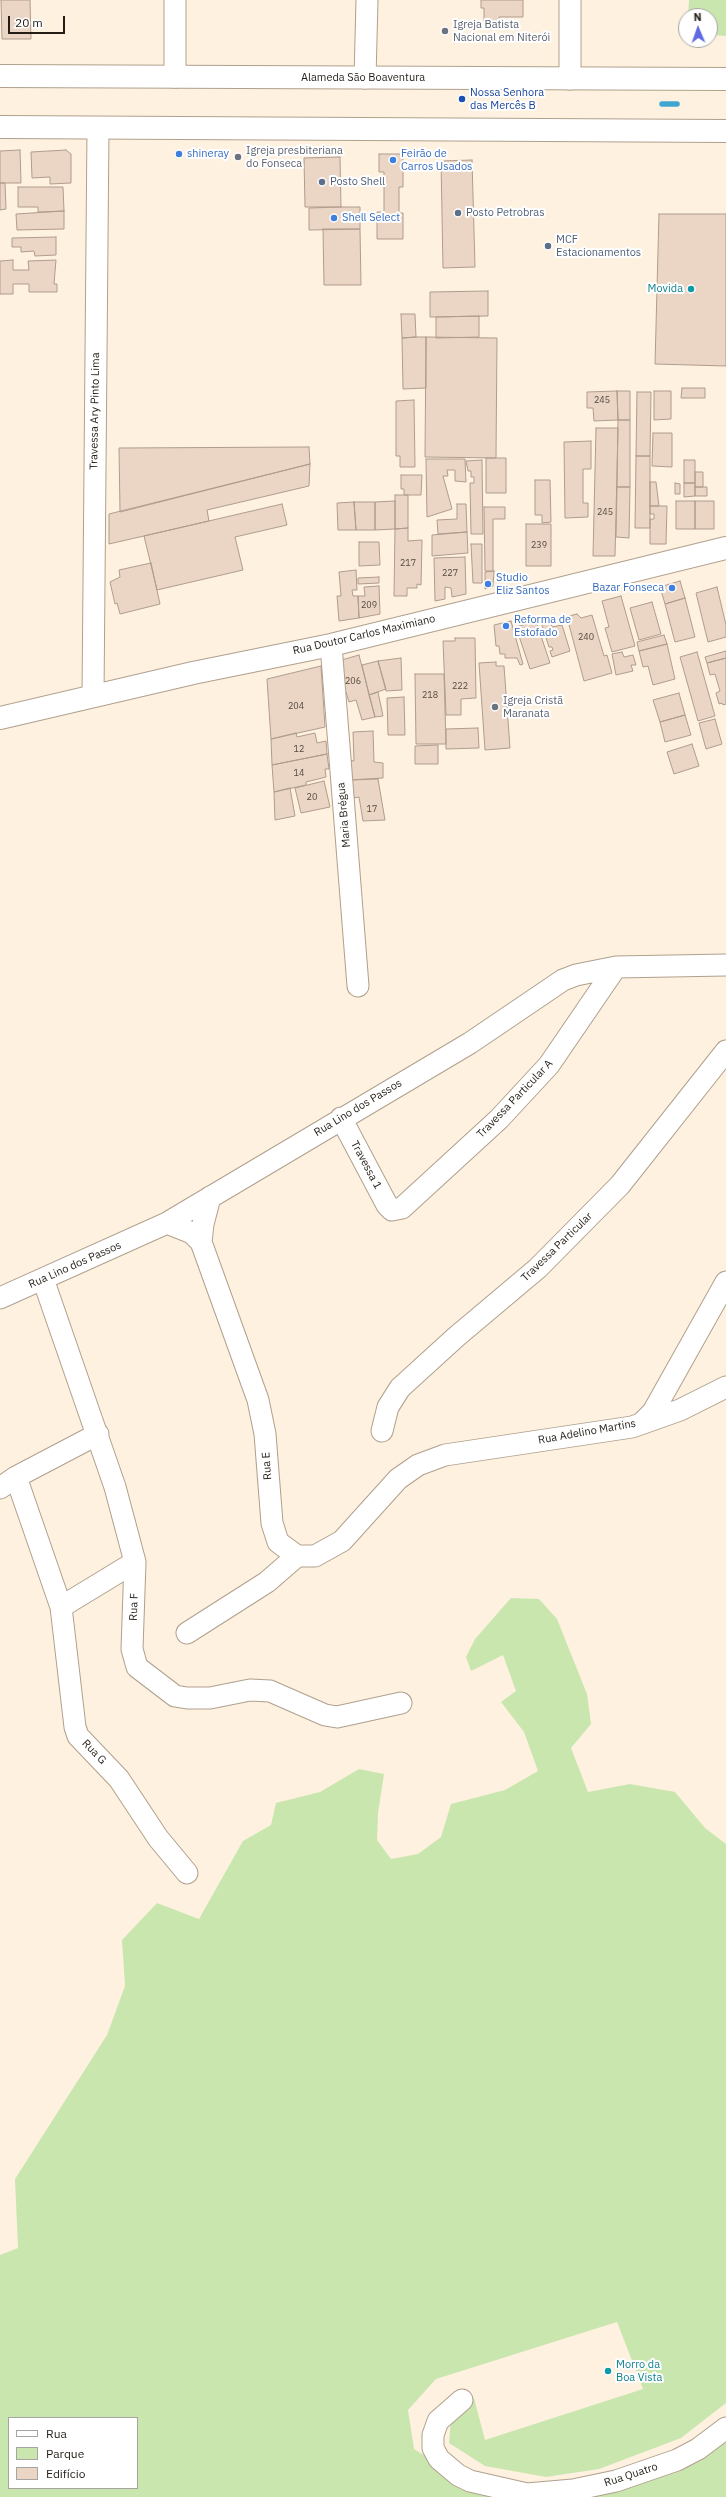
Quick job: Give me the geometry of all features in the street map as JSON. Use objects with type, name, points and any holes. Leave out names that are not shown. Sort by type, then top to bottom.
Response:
[{"type":"main road","name":"Alameda São Boaventura","points":[[0,76],[726,79]]},
{"type":"main road","points":[[0,128],[726,131]]},
{"type":"main road","name":"Rua Doutor Carlos Maximiano","points":[[0,718],[93,695],[331,644],[726,548]]},
{"type":"street","points":[[175,0],[175,77]]},
{"type":"street","points":[[365,78],[366,0]]},
{"type":"street","points":[[570,0],[570,79]]},
{"type":"street","name":"Travessa Ary Pinto Lima","points":[[93,695],[98,128]]},
{"type":"street","name":"Maria Brégua","points":[[331,644],[358,986]]},
{"type":"street","name":"Rua Lino dos Passos","points":[[0,1298],[167,1223],[341,1118],[470,1043],[563,980],[576,975],[616,967],[726,965]]},
{"type":"street","name":"Travessa Particular A","points":[[392,1210],[402,1208],[499,1119],[549,1065],[616,967]]},
{"type":"street","name":"Travessa Particular","points":[[382,1431],[388,1407],[400,1388],[456,1336],[538,1268],[615,1191],[726,1051]]},
{"type":"street","name":"Travessa 1","points":[[341,1118],[387,1205],[392,1210]]},
{"type":"street","name":"Rua E","points":[[210,1197],[202,1224],[201,1242],[258,1400],[265,1434],[272,1523],[278,1542],[297,1556]]},
{"type":"street","points":[[167,1223],[192,1233],[201,1242]]},
{"type":"street","name":"Rua F","points":[[42,1279],[98,1434],[115,1487],[135,1562],[132,1649],[137,1667],[175,1696],[187,1698],[210,1698],[250,1690],[270,1691],[325,1715],[337,1717],[401,1703]]},
{"type":"street","name":"Rua Adelino Martins","points":[[297,1556],[315,1556],[342,1541],[398,1479],[418,1465],[445,1455],[632,1427],[643,1422],[653,1412],[726,1282]]},
{"type":"street","points":[[643,1422],[680,1410],[726,1387]]},
{"type":"street","points":[[8,1482],[98,1434]]},
{"type":"street","name":"Rua G","points":[[8,1482],[61,1607],[75,1727],[78,1736],[119,1779],[158,1838],[187,1872]]},
{"type":"street","points":[[187,1633],[267,1582],[297,1556]]},
{"type":"street","points":[[61,1607],[135,1562]]},
{"type":"street","name":"Rua Quatro","points":[[462,2400],[438,2421],[433,2435],[433,2448],[439,2459],[458,2475],[470,2481],[527,2494],[573,2490],[616,2481],[677,2460],[698,2449],[726,2428]]},
{"type":"green space","points":[[689,0],[726,0],[726,36],[718,36],[718,8],[688,8]]},
{"type":"green space","points":[[511,1598],[539,1599],[557,1619],[587,1694],[591,1724],[571,1748],[588,1792],[630,1784],[675,1792],[705,1828],[726,1844],[726,2403],[681,2438],[599,2469],[546,2477],[485,2466],[449,2443],[451,2419],[474,2398],[485,2440],[643,2389],[617,2322],[436,2379],[408,2410],[414,2449],[469,2483],[598,2488],[726,2427],[726,2497],[0,2497],[0,2255],[18,2248],[15,2179],[107,2035],[125,1986],[122,1940],[157,1903],[199,1919],[243,1841],[271,1825],[276,1803],[320,1792],[359,1769],[384,1774],[378,1813],[377,1840],[391,1859],[418,1854],[441,1837],[451,1804],[505,1790],[538,1771],[524,1732],[501,1702],[516,1691],[503,1655],[471,1671],[466,1657],[475,1639]]},
{"type":"building","points":[[1,0],[30,0],[31,39],[2,39]]},
{"type":"building","points":[[481,0],[523,0],[523,17],[499,17],[499,21],[484,21],[484,8],[481,8]]},
{"type":"building","points":[[20,150],[21,183],[0,183],[0,151]]},
{"type":"building","points":[[66,150],[71,154],[71,183],[50,184],[50,177],[32,178],[31,152]]},
{"type":"building","points":[[379,154],[403,154],[403,187],[399,187],[399,213],[403,213],[403,239],[377,239],[377,212],[384,212],[384,172],[379,172]]},
{"type":"building","points":[[340,157],[341,207],[305,207],[304,158]]},
{"type":"building","points":[[472,160],[475,267],[443,268],[441,161]]},
{"type":"building","points":[[0,183],[5,183],[6,209],[0,210]]},
{"type":"building","points":[[18,187],[63,187],[64,211],[38,212],[38,207],[18,207]]},
{"type":"building","points":[[360,207],[360,229],[309,230],[309,208]]},
{"type":"building","points":[[64,211],[64,229],[17,230],[16,214]]},
{"type":"building","name":"Movida","points":[[659,214],[726,214],[726,366],[655,364]]},
{"type":"building","points":[[323,229],[360,229],[361,285],[324,285]]},
{"type":"building","points":[[56,237],[56,255],[35,256],[34,251],[21,252],[21,247],[12,247],[12,238]]},
{"type":"building","points":[[13,260],[13,270],[29,270],[28,261],[56,260],[54,284],[57,284],[57,292],[29,292],[29,284],[13,284],[13,294],[0,294],[0,261]]},
{"type":"building","points":[[488,291],[488,316],[430,317],[430,292]]},
{"type":"building","points":[[401,314],[415,314],[416,337],[402,338]]},
{"type":"building","points":[[479,316],[479,337],[436,338],[436,317]]},
{"type":"building","points":[[426,337],[426,388],[403,389],[402,338]]},
{"type":"building","points":[[426,337],[497,338],[496,458],[425,457]]},
{"type":"building","points":[[682,388],[705,388],[705,398],[681,398]]},
{"type":"building","points":[[617,391],[618,420],[594,421],[593,408],[587,408],[587,392]]},
{"type":"building","points":[[617,391],[630,391],[630,420],[618,420]]},
{"type":"building","points":[[654,391],[671,391],[671,419],[654,420]]},
{"type":"building","points":[[637,392],[651,392],[650,456],[636,456]]},
{"type":"building","points":[[414,400],[415,467],[400,467],[400,456],[396,456],[396,401]]},
{"type":"building","points":[[618,420],[630,420],[630,487],[617,487]]},
{"type":"building","points":[[596,428],[618,428],[615,556],[593,556]]},
{"type":"building","points":[[653,433],[672,433],[672,467],[652,466]]},
{"type":"building","points":[[591,441],[591,469],[583,469],[583,503],[588,503],[588,517],[565,518],[564,442]]},
{"type":"building","points":[[309,447],[310,464],[120,512],[119,448]]},
{"type":"building","points":[[636,456],[650,456],[650,528],[635,528]]},
{"type":"building","points":[[486,458],[506,458],[506,493],[486,493]]},
{"type":"building","points":[[426,459],[465,459],[466,482],[455,481],[455,470],[447,470],[448,476],[443,476],[452,509],[427,517]]},
{"type":"building","points":[[482,460],[483,534],[471,534],[470,483],[474,483],[474,477],[471,477],[471,471],[468,471],[466,461]]},
{"type":"building","points":[[684,460],[695,460],[695,483],[684,483]]},
{"type":"building","points":[[310,464],[309,486],[207,510],[209,521],[109,544],[109,514]]},
{"type":"building","points":[[695,472],[703,472],[703,487],[695,487]]},
{"type":"building","points":[[401,475],[422,475],[421,495],[404,495],[404,489],[401,489]]},
{"type":"building","points":[[535,480],[550,480],[551,522],[542,523],[542,515],[535,515]]},
{"type":"building","points":[[650,482],[656,482],[659,506],[650,506]]},
{"type":"building","points":[[675,483],[680,484],[680,494],[675,494]]},
{"type":"building","points":[[684,483],[695,483],[695,496],[684,497]]},
{"type":"building","points":[[617,487],[630,487],[629,538],[616,537]]},
{"type":"building","points":[[695,487],[707,487],[707,496],[695,496]]},
{"type":"building","points":[[395,495],[408,495],[408,528],[395,529]]},
{"type":"building","points":[[395,501],[395,529],[375,530],[375,502]]},
{"type":"building","points":[[676,501],[695,501],[695,529],[676,529]]},
{"type":"building","points":[[695,501],[714,501],[714,529],[695,529]]},
{"type":"building","points":[[354,502],[356,530],[338,530],[337,503]]},
{"type":"building","points":[[354,502],[375,502],[375,530],[356,530]]},
{"type":"building","points":[[282,504],[287,525],[235,537],[243,570],[157,590],[144,536]]},
{"type":"building","points":[[457,504],[466,504],[467,532],[438,534],[437,520],[457,519]]},
{"type":"building","points":[[650,506],[667,506],[666,544],[650,544],[650,519],[654,519],[654,514],[650,514]]},
{"type":"building","points":[[484,507],[505,507],[505,519],[493,519],[493,571],[485,571]]},
{"type":"building","points":[[526,524],[551,524],[551,566],[526,566]]},
{"type":"building","points":[[408,528],[408,541],[422,540],[421,585],[417,584],[417,588],[407,588],[407,596],[394,596],[395,529]]},
{"type":"building","points":[[467,532],[468,553],[432,556],[432,535]]},
{"type":"building","points":[[359,542],[379,542],[380,565],[359,566]]},
{"type":"building","points":[[471,544],[482,544],[482,583],[473,583]]},
{"type":"building","points":[[465,557],[466,594],[452,597],[451,588],[445,587],[445,599],[435,601],[434,558]]},
{"type":"building","points":[[151,563],[160,604],[120,614],[117,603],[115,604],[110,582],[120,577],[119,570]]},
{"type":"building","points":[[356,570],[357,590],[352,590],[353,596],[358,596],[359,618],[339,621],[337,596],[341,596],[339,572]]},
{"type":"building","points":[[494,571],[493,586],[485,589],[485,572]]},
{"type":"building","points":[[379,577],[379,583],[358,584],[358,578]]},
{"type":"building","points":[[680,581],[685,598],[665,604],[660,587]]},
{"type":"building","points":[[379,586],[380,614],[359,618],[358,596],[365,596],[364,587]]},
{"type":"building","points":[[717,587],[726,625],[726,637],[708,642],[696,593]]},
{"type":"building","points":[[621,596],[635,646],[612,652],[605,628],[609,627],[602,601]]},
{"type":"building","points":[[685,598],[695,637],[675,642],[665,604]]},
{"type":"building","points":[[652,602],[661,634],[639,640],[630,608]]},
{"type":"building","points":[[577,614],[581,618],[592,615],[604,656],[607,655],[612,673],[584,681],[568,621],[569,616]]},
{"type":"building","points":[[511,621],[523,664],[520,665],[517,658],[505,658],[505,654],[500,654],[499,646],[496,646],[494,625]]},
{"type":"building","points":[[536,621],[550,663],[530,669],[516,627]]},
{"type":"building","points":[[541,622],[551,622],[552,627],[562,625],[570,651],[552,657],[550,651],[553,650],[552,647],[549,647]]},
{"type":"building","points":[[664,635],[667,644],[639,651],[637,642]]},
{"type":"building","points":[[455,638],[475,638],[476,698],[461,699],[461,715],[446,715],[443,641],[455,641]]},
{"type":"building","points":[[667,644],[675,679],[653,685],[648,666],[643,667],[639,651]]},
{"type":"building","points":[[726,651],[726,658],[707,663],[705,657]]},
{"type":"building","points":[[622,652],[624,657],[633,655],[636,665],[631,665],[633,671],[616,675],[612,654]]},
{"type":"building","points":[[697,652],[715,716],[698,721],[680,657]]},
{"type":"building","points":[[359,655],[375,717],[362,720],[356,700],[349,702],[346,692],[340,694],[338,661]]},
{"type":"building","points":[[401,658],[402,690],[386,691],[378,661]]},
{"type":"building","points":[[726,658],[726,704],[723,705],[722,703],[719,704],[716,693],[720,691],[715,674],[710,675],[707,663]]},
{"type":"building","points":[[378,661],[386,689],[369,695],[362,665]]},
{"type":"building","name":"Igreja Cristã Maranata","points":[[496,662],[496,666],[504,666],[510,748],[485,750],[479,663]]},
{"type":"building","points":[[321,666],[325,727],[271,739],[267,679]]},
{"type":"building","points":[[415,674],[444,674],[446,744],[416,744]]},
{"type":"building","points":[[378,692],[383,716],[375,717],[369,695]]},
{"type":"building","points":[[679,693],[685,715],[660,722],[653,700]]},
{"type":"building","points":[[404,697],[405,735],[388,735],[387,698]]},
{"type":"building","points":[[685,715],[691,735],[665,742],[660,722]]},
{"type":"building","points":[[715,719],[722,744],[706,749],[699,723]]},
{"type":"building","points":[[478,728],[479,748],[446,749],[446,729]]},
{"type":"building","points":[[373,731],[374,762],[383,763],[383,778],[349,780],[348,760],[354,761],[353,732]]},
{"type":"building","points":[[296,733],[297,737],[315,733],[317,743],[326,741],[327,754],[272,765],[271,739]]},
{"type":"building","points":[[692,744],[699,766],[674,774],[667,752]]},
{"type":"building","points":[[438,745],[438,764],[415,764],[415,746]]},
{"type":"building","points":[[327,754],[329,769],[325,769],[326,777],[306,782],[306,785],[274,792],[272,765]]},
{"type":"building","points":[[378,779],[385,820],[363,821],[359,797],[354,798],[351,780]]},
{"type":"building","points":[[324,781],[330,807],[301,813],[295,788]]},
{"type":"building","points":[[290,788],[295,816],[275,820],[274,792]]},
{"type":"waterway","points":[[662,104],[677,104]]},
{"type":"place","name":"Igreja Batista Nacional em Niterói","points":[[445,31]]},
{"type":"place","name":"Nossa Senhora das Mercês B","points":[[462,99]]},
{"type":"place","name":"shineray","points":[[179,154]]},
{"type":"place","name":"Igreja presbiteriana do Fonseca","points":[[238,157]]},
{"type":"place","name":"Feirão de Carros Usados","points":[[393,160]]},
{"type":"place","name":"Posto Shell","points":[[322,182]]},
{"type":"place","name":"Posto Petrobras","points":[[458,213]]},
{"type":"place","name":"Shell Select","points":[[334,218]]},
{"type":"place","name":"MCF Estacionamentos","points":[[548,246]]},
{"type":"place","name":"Movida","points":[[691,289]]},
{"type":"place","name":"Studio Eliz Santos","points":[[488,584]]},
{"type":"place","name":"Bazar Fonseca","points":[[672,588]]},
{"type":"place","name":"Reforma de Estofado","points":[[506,626]]},
{"type":"place","name":"Igreja Cristã Maranata","points":[[495,707]]},
{"type":"place","name":"Morro da Boa Vista","points":[[608,2371]]}]
